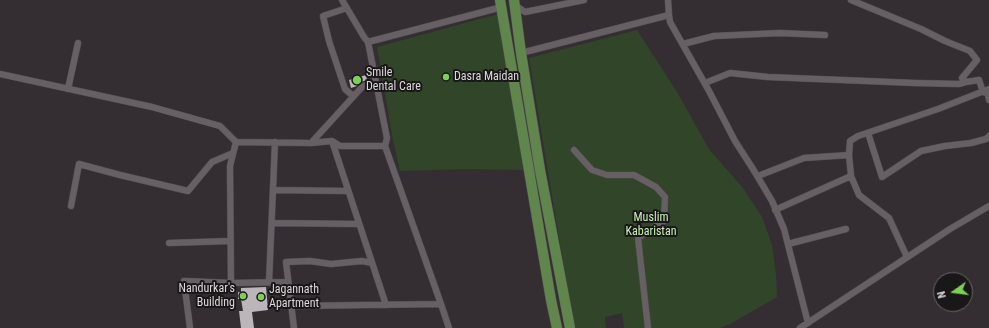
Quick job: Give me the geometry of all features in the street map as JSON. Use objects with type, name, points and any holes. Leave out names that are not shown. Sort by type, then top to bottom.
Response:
[{"type":"main road","points":[[557,328],[501,4],[515,3],[521,53],[545,198],[570,328]]},
{"type":"main road","points":[[534,201],[545,198]]},
{"type":"street","points":[[342,0],[368,42],[387,138],[385,146],[442,304],[449,328]]},
{"type":"street","points":[[515,3],[525,12],[584,0]]},
{"type":"street","points":[[668,0],[670,22],[705,83],[735,140],[758,176],[776,210],[784,229],[808,323]]},
{"type":"street","points":[[851,0],[970,51],[977,60],[962,78],[966,82]]},
{"type":"street","points":[[368,42],[501,4]]},
{"type":"street","points":[[347,8],[323,16],[329,41],[345,89],[353,96]]},
{"type":"street","points":[[521,53],[669,15]]},
{"type":"street","points":[[683,44],[714,36],[780,33],[825,35]]},
{"type":"street","points":[[68,89],[78,43]]},
{"type":"street","points":[[705,83],[730,73],[768,77],[916,83],[959,84],[979,80],[987,94],[858,136],[850,141],[849,155],[851,176],[859,195],[889,218],[907,257]]},
{"type":"street","points":[[0,74],[152,106],[220,126],[236,142],[332,141],[340,146],[385,146]]},
{"type":"street","points":[[311,142],[362,86],[376,82]]},
{"type":"street","points":[[868,133],[882,178],[921,151],[971,143],[986,139],[989,136]]},
{"type":"street","points":[[332,141],[358,224],[386,305]]},
{"type":"street","points":[[231,283],[230,166],[236,142]]},
{"type":"street","points":[[269,282],[275,142]]},
{"type":"street","points":[[574,150],[592,170],[607,175],[634,175],[656,187],[665,197],[664,221],[638,238],[648,328]]},
{"type":"street","points":[[71,206],[79,164],[188,191],[212,162],[233,154]]},
{"type":"street","points":[[758,176],[804,158],[849,155]]},
{"type":"street","points":[[776,210],[851,176]]},
{"type":"street","points":[[273,190],[348,191]]},
{"type":"street","points":[[800,328],[907,257],[989,206]]},
{"type":"street","points":[[272,223],[358,224]]},
{"type":"street","points":[[788,244],[846,230]]},
{"type":"street","points":[[169,243],[230,241]]},
{"type":"street","points":[[294,328],[286,262],[310,261],[331,264],[362,261],[372,263]]},
{"type":"street","points":[[190,328],[184,281],[231,283],[288,282]]},
{"type":"street","points":[[291,306],[442,304]]},
{"type":"green space","name":"Dasra Maidan","points":[[502,13],[523,170],[464,169],[400,171],[393,140],[377,47]]},
{"type":"green space","name":"Muslim Kabaristan","points":[[637,30],[677,92],[709,149],[743,188],[762,217],[772,245],[777,297],[730,324],[720,328],[624,328],[622,313],[605,317],[606,328],[576,328],[572,316],[529,58]]},
{"type":"building","points":[[366,75],[367,80],[351,88],[349,80]]},
{"type":"building","points":[[266,287],[268,310],[252,312],[254,328],[241,328],[239,311],[243,311],[241,299],[238,299],[238,292],[241,293],[241,288]]},
{"type":"place","name":"Dasra Maidan","points":[[446,77]]},
{"type":"place","name":"Smile Dental Care","points":[[357,80]]},
{"type":"place","name":"Nandurkar's Building","points":[[243,296]]},
{"type":"place","name":"Jagannath Apartment","points":[[261,297]]}]
